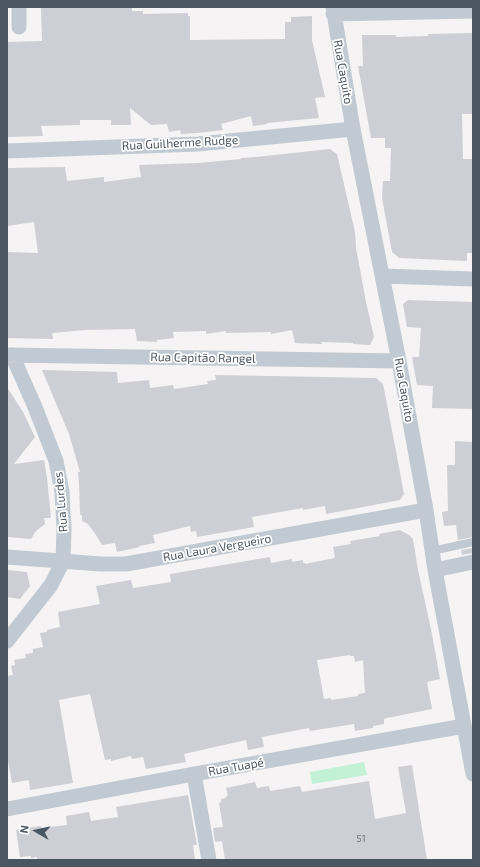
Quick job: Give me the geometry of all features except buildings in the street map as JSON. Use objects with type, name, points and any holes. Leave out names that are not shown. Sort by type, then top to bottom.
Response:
[{"type":"street","points":[[19,7],[19,27]]},
{"type":"street","points":[[333,10],[473,11]]},
{"type":"street","name":"Rua Caquito","points":[[333,10],[353,129],[399,361],[426,510],[435,570],[473,774]]},
{"type":"street","name":"Rua Guilherme Rudge","points":[[7,151],[198,144],[353,129]]},
{"type":"street","points":[[382,276],[473,279]]},
{"type":"street","name":"Rua Capitão Rangel","points":[[9,355],[399,361]]},
{"type":"street","name":"Rua Lurdes","points":[[7,641],[51,585],[62,561],[64,528],[62,492],[56,461],[36,408],[9,355]]},
{"type":"street","name":"Rua Laura Vergueiro","points":[[7,557],[100,564],[126,564],[426,510]]},
{"type":"street","points":[[435,570],[473,562]]},
{"type":"street","name":"Rua Tuapé","points":[[7,809],[464,726]]},
{"type":"street","points":[[194,774],[209,860]]},
{"type":"lane","points":[[432,551],[473,542]]},
{"type":"green space","points":[[364,762],[367,775],[312,784],[310,772]]}]
